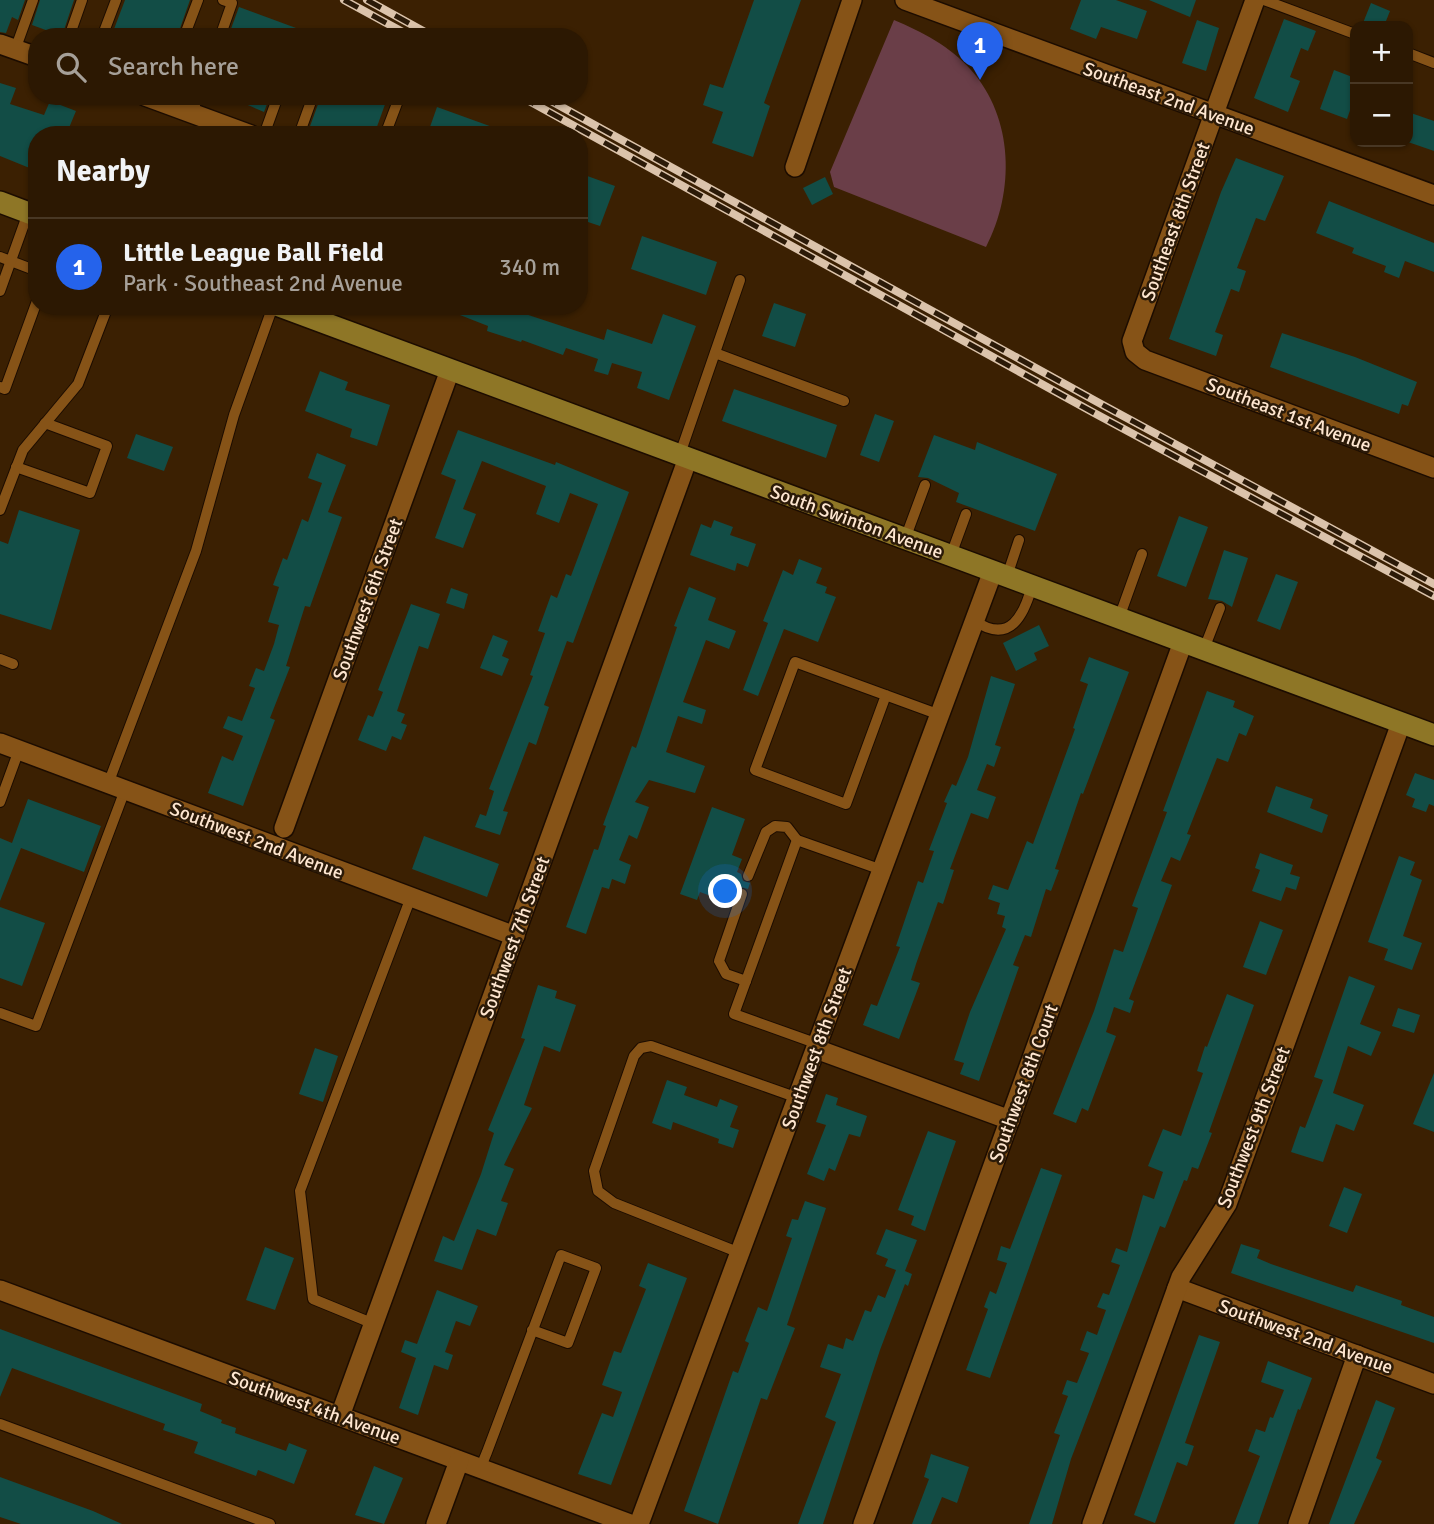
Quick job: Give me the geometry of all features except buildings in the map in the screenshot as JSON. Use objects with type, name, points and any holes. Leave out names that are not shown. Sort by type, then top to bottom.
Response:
[{"type":"street","points":[[795,167],[852,0]]},
{"type":"street","name":"Southeast 2nd Avenue","points":[[905,0],[1434,195]]},
{"type":"street","name":"Southeast 8th Street","points":[[1144,360],[1135,352],[1132,341],[1255,0]]},
{"type":"street","points":[[8,47],[28,54]]},
{"type":"street","points":[[195,105],[234,126]]},
{"type":"street","points":[[0,202],[28,213]]},
{"type":"street","name":"South Swinton Avenue","points":[[303,315],[1434,735]]},
{"type":"street","name":"Southeast 1st Avenue","points":[[1144,360],[1434,468]]},
{"type":"street","name":"Southwest 6th Street","points":[[284,828],[450,370]]},
{"type":"street","name":"Southwest 7th Street","points":[[340,1416],[515,936],[684,456]]},
{"type":"street","name":"Southwest 8th Street","points":[[639,1524],[975,621],[1000,574]]},
{"type":"street","name":"Southwest 8th Court","points":[[863,1524],[1183,642]]},
{"type":"street","name":"Southwest 9th Street","points":[[1092,1524],[1177,1288],[1227,1204],[1401,723]]},
{"type":"street","name":"Southwest 2nd Avenue","points":[[0,743],[515,936]]},
{"type":"street","points":[[817,1047],[1010,1120]]},
{"type":"street","name":"Southwest 2nd Avenue","points":[[1177,1288],[1434,1384]]},
{"type":"street","name":"Southwest 4th Avenue","points":[[0,1290],[630,1524]]},
{"type":"street","points":[[1298,1524],[1357,1355]]},
{"type":"street","points":[[436,1524],[459,1461]]},
{"type":"lane","points":[[8,47],[33,0]]},
{"type":"lane","points":[[72,28],[82,0]]},
{"type":"lane","points":[[105,28],[116,0]]},
{"type":"lane","points":[[187,28],[198,0]]},
{"type":"lane","points":[[222,28],[232,3],[223,0]]},
{"type":"lane","points":[[1264,0],[1350,32]]},
{"type":"lane","points":[[1413,56],[1434,63]]},
{"type":"lane","points":[[267,126],[275,105]]},
{"type":"lane","points":[[302,126],[310,105]]},
{"type":"lane","points":[[388,126],[396,105]]},
{"type":"lane","points":[[0,291],[28,225]]},
{"type":"lane","points":[[0,257],[28,268]]},
{"type":"lane","points":[[684,456],[740,280]]},
{"type":"lane","points":[[0,387],[5,389],[32,315]]},
{"type":"lane","points":[[0,510],[23,450],[78,384],[105,315]]},
{"type":"lane","points":[[0,1013],[36,1026],[196,551],[233,415],[270,315]]},
{"type":"lane","points":[[715,352],[844,401]]},
{"type":"lane","points":[[16,467],[90,494],[107,446],[45,423]]},
{"type":"lane","points":[[905,538],[925,485]]},
{"type":"lane","points":[[950,556],[966,514]]},
{"type":"lane","points":[[1000,574],[1019,540]]},
{"type":"lane","points":[[1119,618],[1142,554]]},
{"type":"lane","points":[[975,621],[992,629],[1010,626],[1023,613],[1032,586]]},
{"type":"lane","points":[[1204,650],[1220,608]]},
{"type":"lane","points":[[0,659],[13,664]]},
{"type":"lane","points":[[886,695],[846,804],[755,770],[795,662],[886,695],[940,715]]},
{"type":"lane","points":[[0,802],[19,750]]},
{"type":"lane","points":[[748,876],[766,832],[770,828],[787,827],[797,840],[883,870]]},
{"type":"lane","points":[[797,840],[734,1014],[817,1047]]},
{"type":"lane","points":[[742,894],[719,961],[726,974],[746,981]]},
{"type":"lane","points":[[374,1324],[313,1299],[300,1191],[411,897]]},
{"type":"lane","points":[[740,1253],[614,1203],[598,1191],[594,1171],[634,1056],[641,1048],[651,1046],[798,1098]]},
{"type":"lane","points":[[480,1469],[532,1330],[561,1255],[596,1268],[568,1343],[532,1330]]},
{"type":"lane","points":[[0,1424],[270,1524]]},
{"type":"shaded area","points":[[894,20],[935,40],[963,61],[985,89],[996,110],[1006,156],[1005,179],[1002,203],[986,247],[834,187],[830,172]]},
{"type":"railway","points":[[344,0],[395,28]]},
{"type":"railway","points":[[367,0],[418,28]]},
{"type":"railway","points":[[536,105],[574,126]]},
{"type":"railway","points":[[558,105],[1434,584]]},
{"type":"railway","points":[[588,134],[1096,414],[1434,596]]},
{"type":"place","name":"Little League Ball Field","points":[[980,80]]}]
